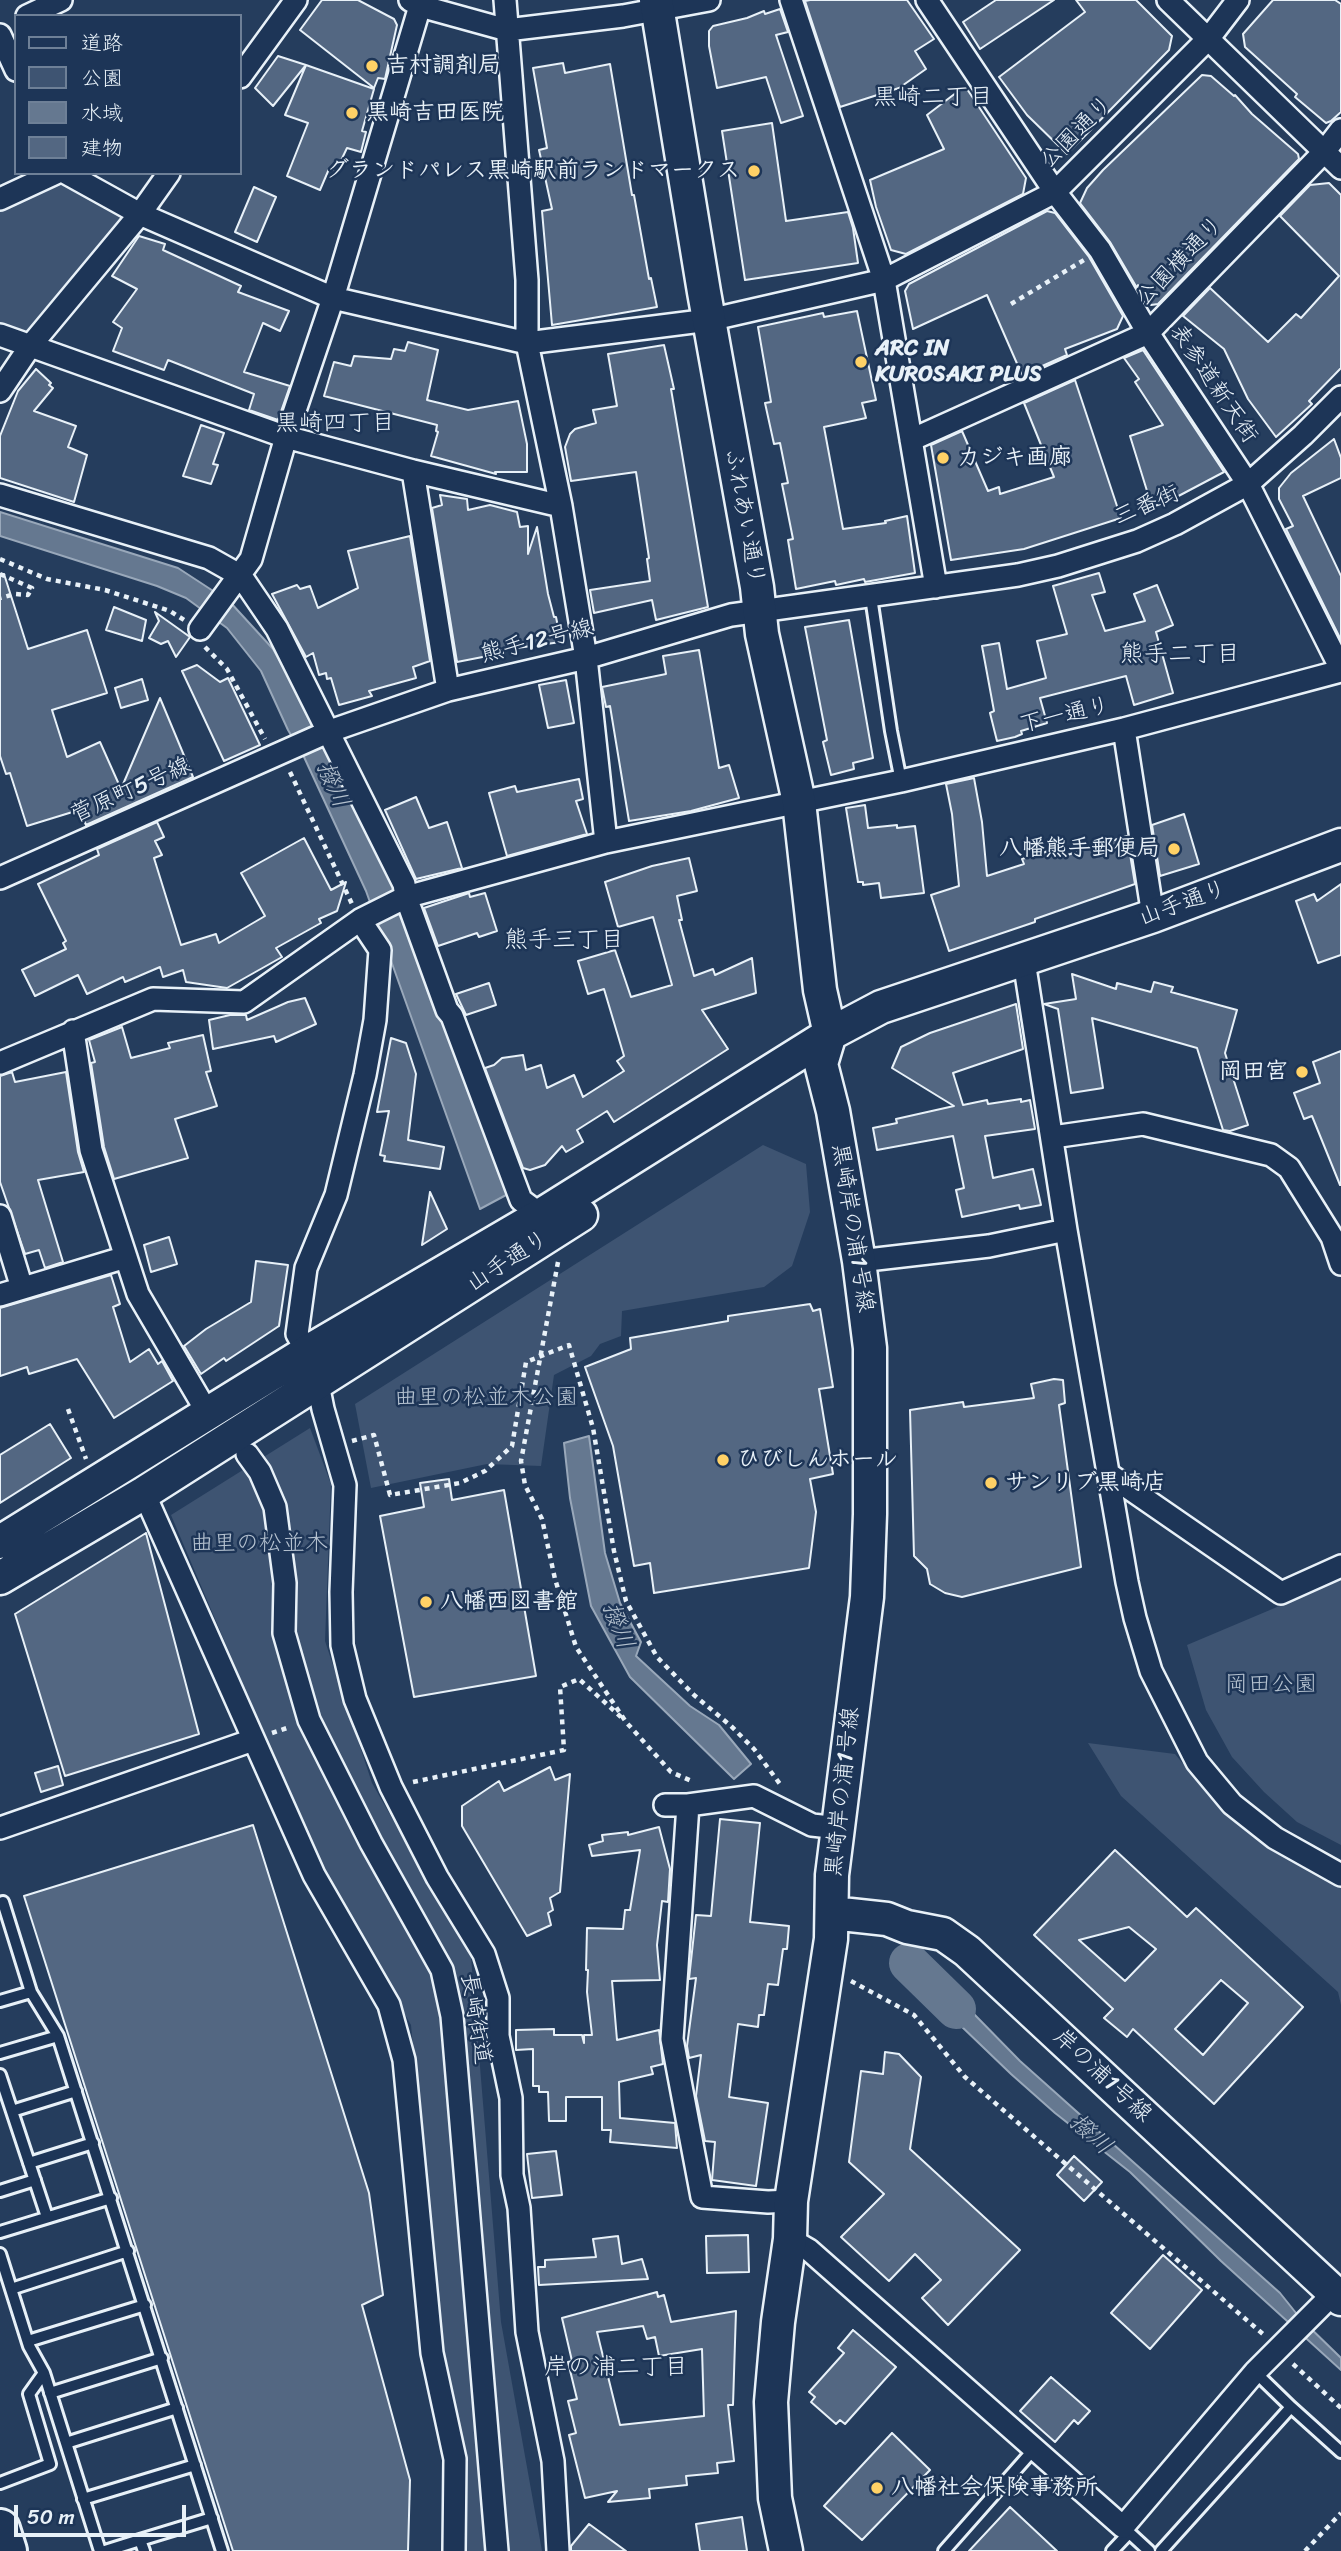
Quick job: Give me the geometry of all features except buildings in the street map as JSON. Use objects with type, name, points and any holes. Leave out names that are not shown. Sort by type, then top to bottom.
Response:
[{"type":"highway","points":[[0,2529],[7,2551]]},
{"type":"street","points":[[31,14],[61,0]]},
{"type":"street","points":[[242,74],[296,0]]},
{"type":"street","points":[[505,0],[527,280],[527,343],[561,506],[586,658],[606,842]]},
{"type":"street","points":[[204,625],[251,559],[286,437],[333,298],[415,3],[507,30],[657,5],[709,0]]},
{"type":"street","points":[[790,0],[884,280],[936,587]]},
{"type":"street","name":"表参道新天街","points":[[927,0],[1055,192],[1100,250],[1148,333],[1248,484],[1341,670]]},
{"type":"street","points":[[1168,0],[1341,168]]},
{"type":"street","name":"公園通り","points":[[527,343],[709,320],[884,280],[1055,192],[1209,37],[1238,0]]},
{"type":"street","name":"ふれあい通り","points":[[657,5],[759,611],[799,802],[820,990],[830,1034]]},
{"type":"street","points":[[0,35],[14,66]]},
{"type":"street","name":"公園横通り","points":[[911,439],[1148,333],[1324,152],[1341,130]]},
{"type":"street","points":[[0,199],[51,175]]},
{"type":"street","points":[[70,175],[139,214],[333,298],[527,343]]},
{"type":"street","points":[[0,391],[31,345],[139,214],[168,175]]},
{"type":"street","points":[[0,335],[286,437],[561,506]]},
{"type":"street","name":"三番街","points":[[759,611],[1018,575],[1098,554],[1175,524],[1248,484],[1341,397]]},
{"type":"street","points":[[413,471],[448,690]]},
{"type":"street","points":[[0,495],[209,558],[236,583],[277,629],[404,884],[406,897],[521,1200],[541,1215]]},
{"type":"street","name":"熊手12号線","points":[[330,731],[448,690],[586,658],[731,615],[759,611]]},
{"type":"street","name":"下一通り","points":[[0,1063],[153,999],[244,1002],[360,920],[406,897],[606,842],[901,781],[1124,729],[1341,670]]},
{"type":"street","points":[[1124,729],[1153,916]]},
{"type":"street","name":"菅原町5号線","points":[[0,878],[330,731]]},
{"type":"street","name":"山手通り","points":[[0,1542],[207,1412],[541,1215],[830,1034],[881,1007],[1153,916],[1341,845]]},
{"type":"street","points":[[360,920],[380,950],[375,1020],[365,1075],[336,1195],[306,1268],[297,1334],[307,1352],[318,1384],[345,1485],[342,1645],[355,1699],[391,1787],[437,1877],[484,1954],[498,1998],[498,2036],[511,2098],[512,2175],[519,2208],[527,2332],[553,2461],[558,2551]]},
{"type":"street","points":[[1024,961],[1066,1230],[1127,1582],[1151,1671],[1197,1762],[1231,1804],[1264,1830],[1341,1875]]},
{"type":"street","name":"山手通り","points":[[0,1578],[144,1493],[821,1064],[885,1027],[1024,961]]},
{"type":"street","points":[[73,1031],[91,1150],[138,1294],[207,1412]]},
{"type":"street","points":[[821,1064],[830,1034]]},
{"type":"street","name":"黒崎岸の浦1号線","points":[[786,2551],[775,2498],[771,2402],[778,2322],[790,2239],[791,2200],[831,1939],[832,1875],[867,1597],[870,1514],[870,1348],[859,1261],[833,1111],[821,1064]]},
{"type":"street","points":[[1053,1138],[1143,1124],[1271,1155],[1289,1168],[1332,1237],[1341,1264]]},
{"type":"street","points":[[0,1216],[22,1289]]},
{"type":"street","points":[[859,1261],[989,1246],[1066,1230]]},
{"type":"street","points":[[0,1295],[126,1257]]},
{"type":"street","name":"長崎街道","points":[[247,1454],[260,1472],[275,1507],[285,1583],[284,1633],[309,1720],[371,1843],[442,1970],[452,2016],[497,2551]]},
{"type":"street","points":[[1110,1475],[1281,1593],[1341,1566]]},
{"type":"street","points":[[144,1493],[314,1875],[389,2005],[404,2060],[432,2353],[455,2459],[454,2551]]},
{"type":"street","points":[[0,1828],[253,1741]]},
{"type":"street","points":[[665,1805],[688,1805],[754,1796],[812,1825],[839,1828]]},
{"type":"street","points":[[688,1805],[672,2039],[702,2197],[768,2202],[791,2200]]},
{"type":"street","name":"岸の浦1号線","points":[[832,1913],[887,1919],[906,1927],[943,1934],[967,1951],[1330,2301]]},
{"type":"street","points":[[790,2239],[809,2250],[1126,2530],[1255,2372],[1330,2301]]},
{"type":"lane","points":[[871,597],[901,781]]},
{"type":"lane","points":[[3,1902],[31,1992],[58,2036],[222,2551]]},
{"type":"lane","points":[[0,2001],[31,1992]]},
{"type":"lane","points":[[0,2053],[58,2036]]},
{"type":"lane","points":[[0,2075],[47,2217]]},
{"type":"lane","points":[[12,2110],[76,2091]]},
{"type":"lane","points":[[29,2163],[93,2143]]},
{"type":"lane","points":[[0,2191],[35,2180]]},
{"type":"lane","points":[[0,2232],[111,2198]]},
{"type":"lane","points":[[11,2289],[128,2251]]},
{"type":"lane","points":[[0,2254],[28,2341],[44,2373],[100,2551]]},
{"type":"lane","points":[[28,2341],[145,2305]]},
{"type":"lane","points":[[50,2393],[162,2358]]},
{"type":"lane","points":[[1255,2372],[1341,2452]]},
{"type":"lane","points":[[0,2483],[50,2464],[29,2393],[44,2373]]},
{"type":"lane","points":[[1161,2551],[1291,2407]]},
{"type":"lane","points":[[66,2443],[177,2408]]},
{"type":"lane","points":[[944,2551],[1035,2448]]},
{"type":"lane","points":[[83,2499],[195,2465]]},
{"type":"lane","points":[[106,2551],[142,2546],[212,2518]]},
{"type":"lane","points":[[1112,2551],[1126,2530],[1149,2551]]},
{"type":"path","points":[[1011,304],[1100,250]]},
{"type":"path","points":[[0,559],[47,579],[105,590],[204,625],[206,649],[227,669],[284,761],[360,920]]},
{"type":"path","points":[[0,574],[32,588],[28,595],[15,593],[0,598]]},
{"type":"path","points":[[559,1255],[522,1461],[525,1485],[542,1519],[555,1578],[576,1647],[626,1722]]},
{"type":"path","points":[[334,1447],[374,1435],[390,1495],[460,1482],[485,1471],[512,1446],[526,1362],[569,1345],[593,1428],[614,1550],[626,1601],[657,1657],[694,1695],[754,1749],[787,1793]]},
{"type":"path","points":[[68,1409],[87,1463]]},
{"type":"path","points":[[391,1787],[565,1750],[560,1687],[579,1679],[626,1722],[671,1772],[701,1785]]},
{"type":"path","points":[[770,1784],[779,1788]]},
{"type":"path","points":[[847,1979],[914,2015],[965,2077],[1279,2347],[1341,2408]]},
{"type":"path","points":[[1305,2551],[1341,2513]]},
{"type":"green space","points":[[63,182],[126,211],[34,338],[0,326],[0,211]]},
{"type":"green space","name":"曲里の松並木公園","points":[[763,1145],[806,1164],[810,1212],[792,1266],[764,1287],[622,1311],[621,1336],[600,1344],[591,1356],[554,1375],[541,1466],[487,1464],[371,1488],[355,1404]]},
{"type":"green space","name":"曲里の松並木","points":[[310,1428],[331,1484],[325,1641],[372,1783],[471,1957],[501,2322],[542,2551],[460,2551],[411,2025],[324,1872],[171,1515]]},
{"type":"green space","name":"岡田公園","points":[[1341,1580],[1341,1845],[1297,1822],[1264,1792],[1232,1757],[1206,1710],[1187,1645]]},
{"type":"green space","points":[[1088,1743],[1175,1754],[1215,1803],[1266,1846],[1341,1886],[1341,2005],[1338,1992],[1121,1796]]},
{"type":"water","points":[[0,512],[178,568],[230,602],[273,649],[310,713],[393,879],[508,1194],[480,1209],[366,891],[261,671],[227,628],[186,598],[157,586],[0,536]]},
{"type":"water","points":[[589,1436],[605,1553],[620,1603],[641,1642],[636,1656],[690,1706],[719,1725],[751,1764],[734,1779],[630,1677],[591,1606],[570,1498],[564,1443]]},
{"type":"water","points":[[924,1963],[1020,2061],[1280,2293],[1300,2318],[1341,2358],[1341,2370],[1221,2261],[1130,2172],[1055,2113],[1011,2074],[908,1975]]},
{"type":"waterway","name":"撥川","points":[[909,1963],[956,2009]]},
{"type":"place","name":"吉村調剤局","points":[[372,66]]},
{"type":"place","name":"黒崎吉田医院","points":[[352,113]]},
{"type":"place","name":"グランドパレス黒崎駅前ランドマークス","points":[[754,171]]},
{"type":"place","name":"ARC IN KUROSAKI PLUS","points":[[861,362]]},
{"type":"place","name":"カジキ画廊","points":[[943,458]]},
{"type":"place","name":"八幡熊手郵便局","points":[[1174,849]]},
{"type":"place","name":"岡田宮","points":[[1302,1072]]},
{"type":"place","name":"ひびしんホール","points":[[723,1460]]},
{"type":"place","name":"サンリブ黒崎店","points":[[991,1483]]},
{"type":"place","name":"八幡西図書館","points":[[426,1602]]},
{"type":"place","name":"八幡社会保険事務所","points":[[877,2488]]},
{"type":"district","name":"黒崎二丁目","points":[[933,98]]},
{"type":"district","name":"黒崎四丁目","points":[[335,424]]},
{"type":"district","name":"熊手二丁目","points":[[1180,655]]},
{"type":"district","name":"熊手三丁目","points":[[564,941]]},
{"type":"district","name":"岸の浦二丁目","points":[[616,2368]]}]
